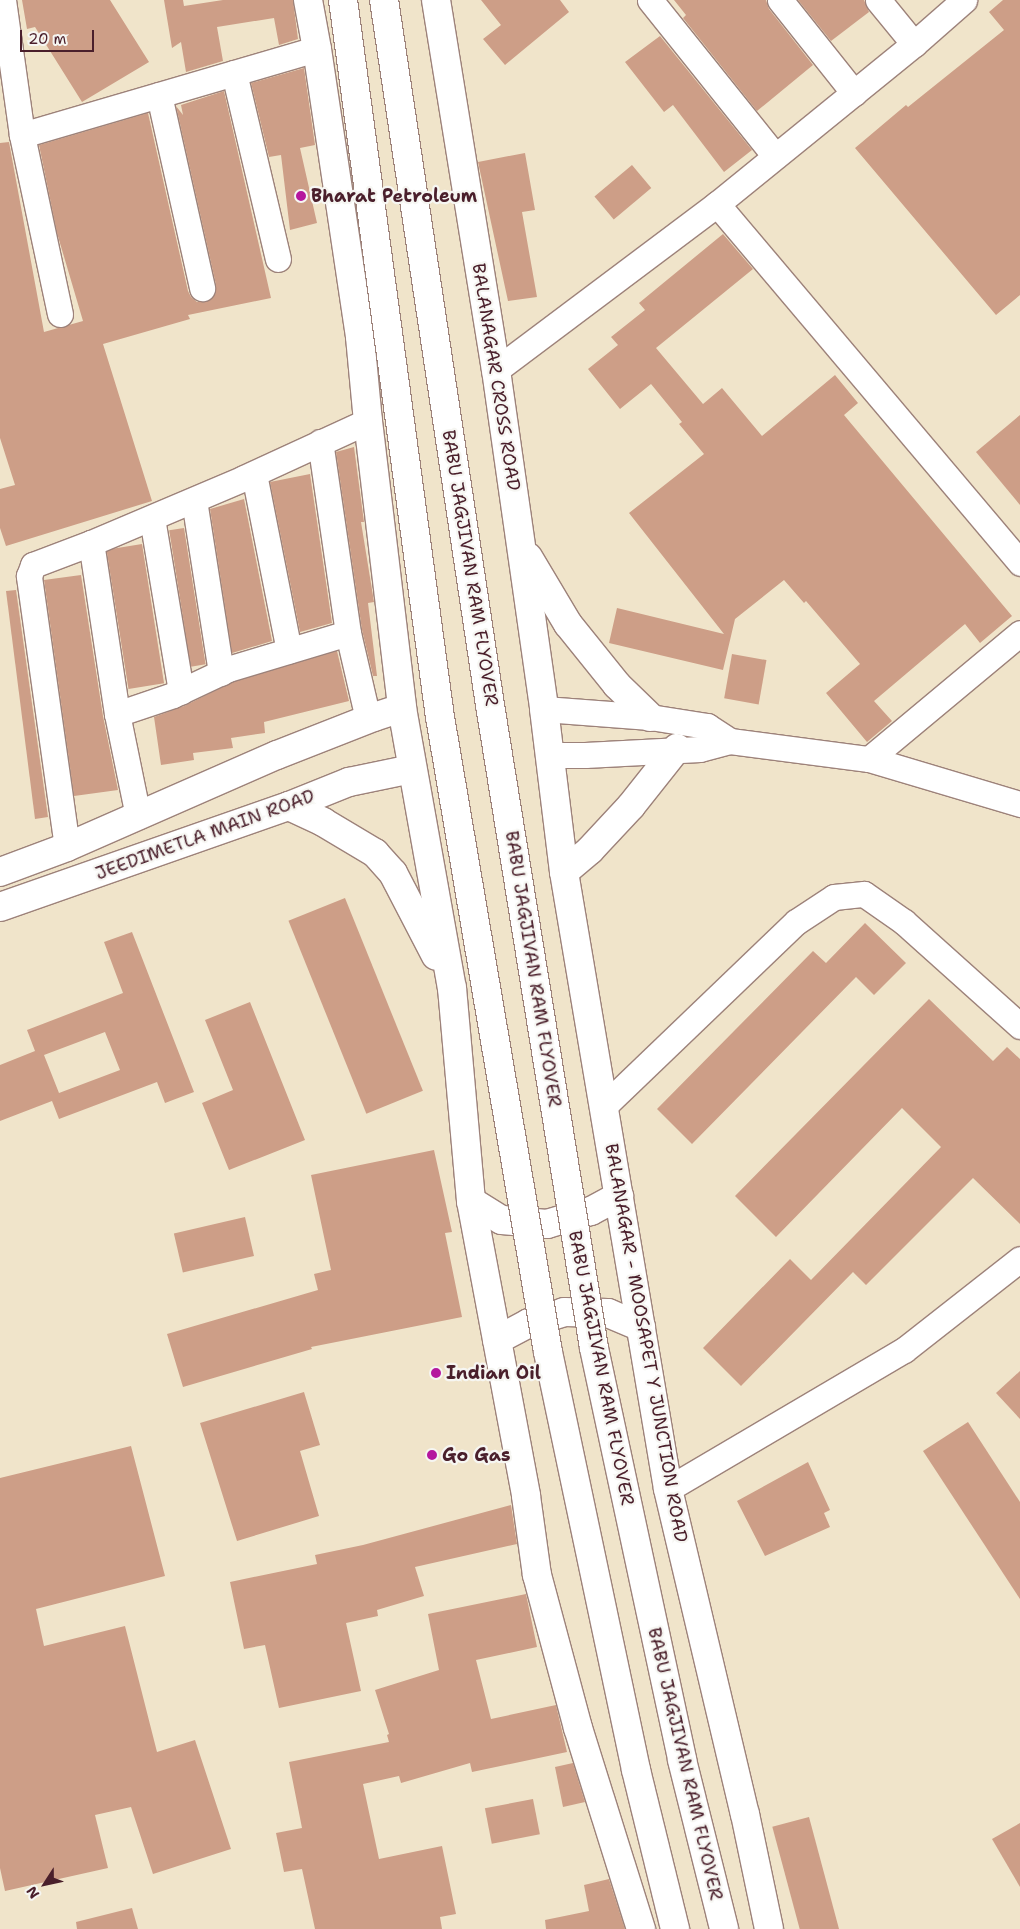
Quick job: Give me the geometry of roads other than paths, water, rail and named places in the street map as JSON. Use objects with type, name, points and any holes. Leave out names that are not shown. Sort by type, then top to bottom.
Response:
[{"type":"main road","points":[[308,0],[360,337],[402,708],[452,988],[471,1201],[538,1575],[578,1728],[641,1929]]},
{"type":"main road","points":[[343,0],[440,717],[546,1342],[634,1760],[675,1929]]},
{"type":"main road","name":"BABU JAGJIVAN RAM FLYOVER","points":[[384,0],[490,705],[594,1348],[682,1760],[724,1929]]},
{"type":"main road","name":"BALANAGAR CROSS ROAD","points":[[436,0],[496,370],[522,547],[564,872]]},
{"type":"main road","points":[[522,547],[568,624],[617,685],[650,717]]},
{"type":"main road","name":"JEEDIMETLA MAIN ROAD","points":[[0,872],[67,847],[277,754],[402,708]]},
{"type":"main road","points":[[564,872],[590,850],[631,806],[677,748]]},
{"type":"main road","name":"JEEDIMETLA MAIN ROAD","points":[[0,908],[289,806],[349,782],[412,769]]},
{"type":"main road","points":[[289,806],[323,822],[375,853],[392,873],[413,909],[452,988]]},
{"type":"main road","name":"BALANAGAR - MOOSAPET Y JUNCTION ROAD","points":[[564,872],[668,1489],[745,1814],[769,1929]]},
{"type":"main road","points":[[471,1201],[502,1220],[547,1224],[591,1211],[619,1196]]},
{"type":"main road","points":[[497,1340],[529,1323],[564,1312],[608,1313],[641,1327]]},
{"type":"street","points":[[4,0],[22,135],[60,314]]},
{"type":"street","points":[[650,0],[775,156]]},
{"type":"street","points":[[780,0],[854,93]]},
{"type":"street","points":[[878,0],[914,44]]},
{"type":"street","points":[[496,370],[717,204],[914,44],[964,0]]},
{"type":"street","points":[[22,135],[317,49]]},
{"type":"street","points":[[234,73],[278,259]]},
{"type":"street","points":[[159,95],[202,288]]},
{"type":"street","points":[[717,204],[1020,563]]},
{"type":"street","points":[[67,847],[29,576],[33,565],[194,500],[368,421]]},
{"type":"street","points":[[320,442],[348,632],[368,719]]},
{"type":"street","points":[[254,474],[288,651]]},
{"type":"street","points":[[194,500],[221,673]]},
{"type":"street","points":[[152,518],[181,692]]},
{"type":"street","points":[[91,543],[117,714],[138,816]]},
{"type":"street","points":[[117,714],[181,692],[221,673],[348,632]]},
{"type":"street","points":[[869,759],[1020,633]]},
{"type":"street","points":[[544,709],[650,717],[708,726],[730,741]]},
{"type":"street","points":[[550,755],[585,755],[677,748],[700,749],[730,741],[869,759],[1020,804]]},
{"type":"street","points":[[604,1106],[796,922],[834,897],[864,894],[904,922],[1020,1026]]},
{"type":"street","points":[[668,1489],[904,1350],[1020,1259]]},
{"type":"place","name":"Bharat Petroleum","points":[[301,196]]},
{"type":"place","name":"Indian Oil","points":[[436,1373]]},
{"type":"place","name":"Go Gas","points":[[432,1455]]}]
